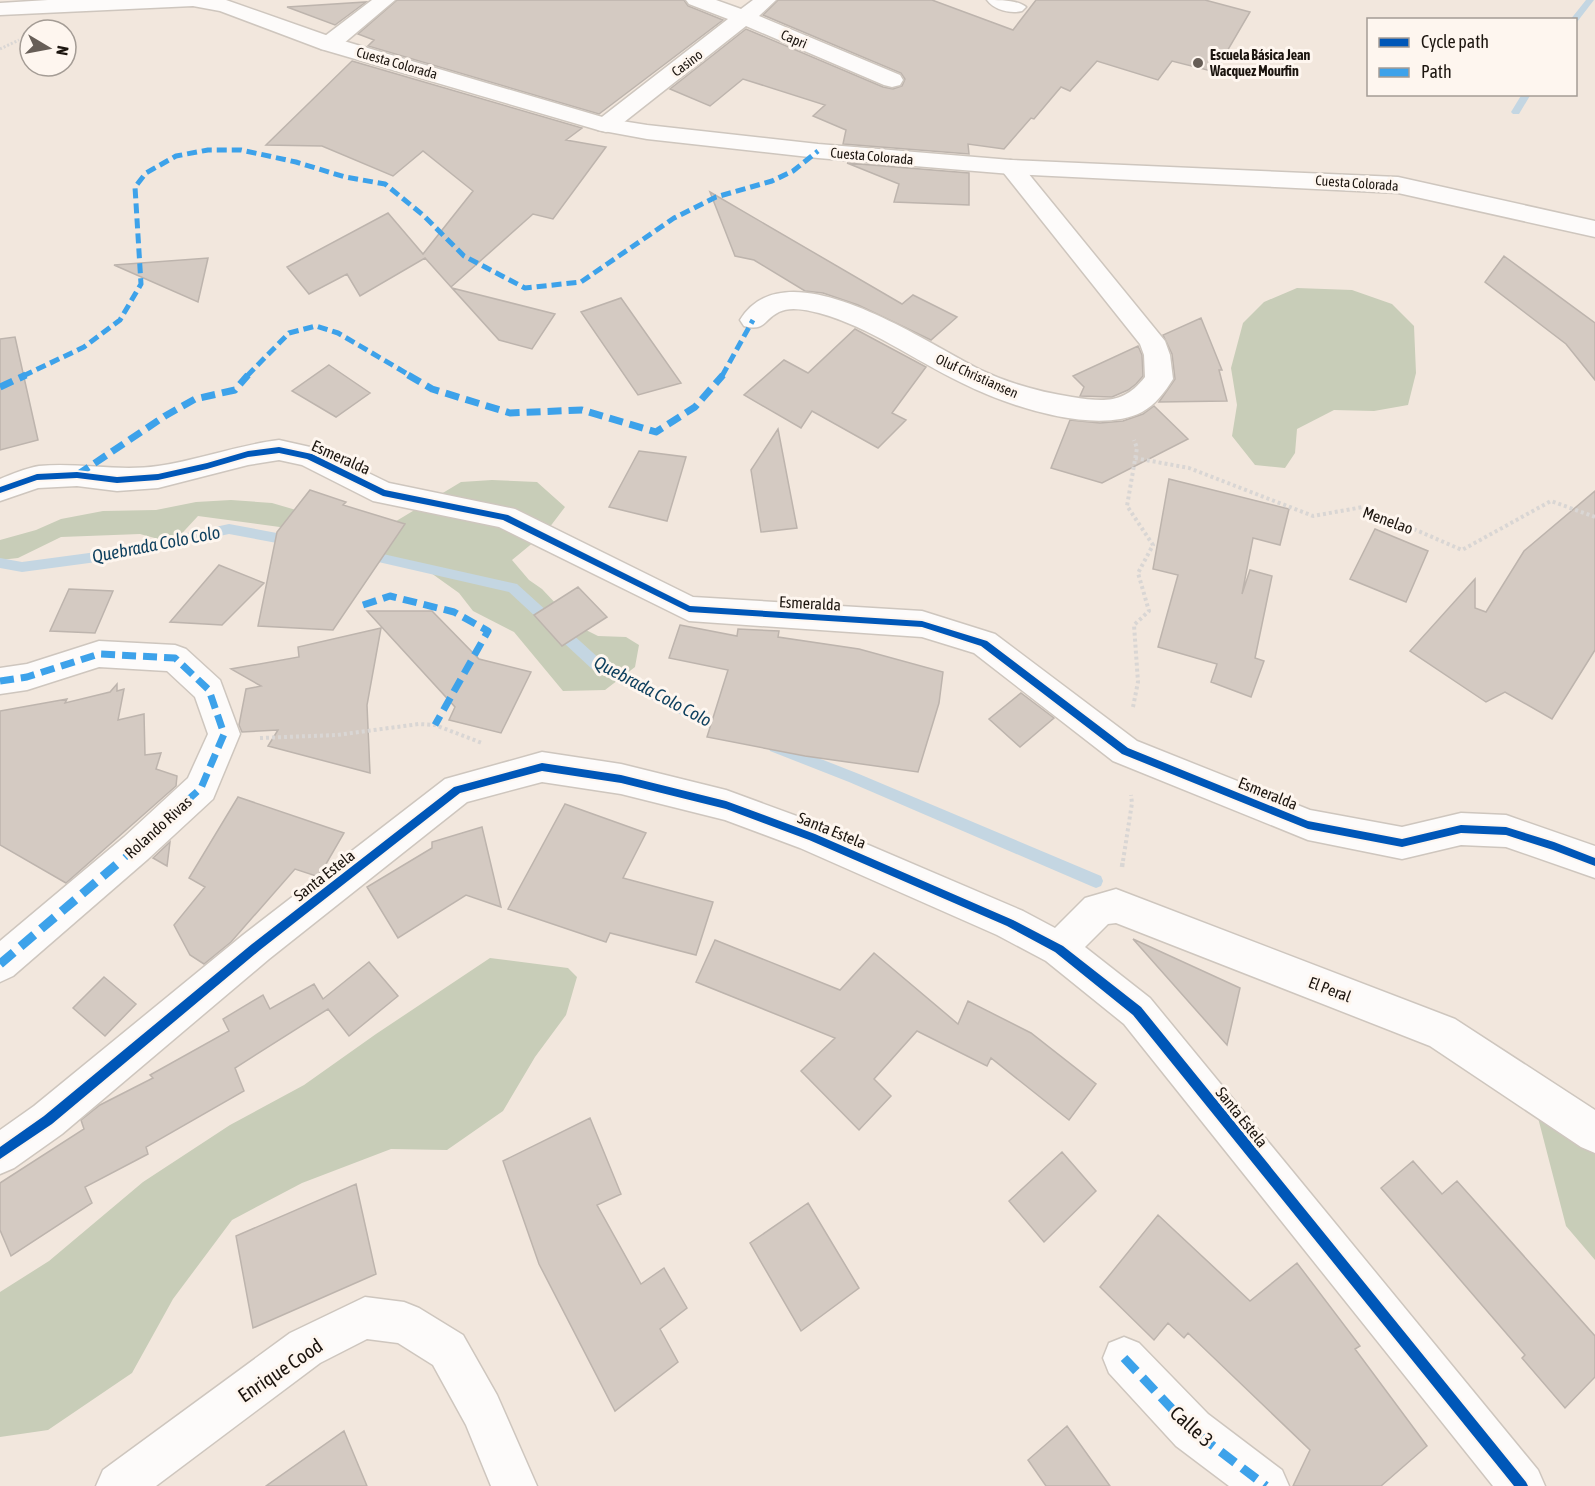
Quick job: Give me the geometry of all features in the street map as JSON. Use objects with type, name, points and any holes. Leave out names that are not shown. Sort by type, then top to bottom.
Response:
[{"type":"street","name":"Cuesta Colorada","points":[[0,9],[163,0],[209,2],[329,44],[606,125],[647,132],[818,151],[1011,167],[1398,185],[1595,229]]},
{"type":"street","points":[[329,44],[385,0]]},
{"type":"street","name":"Capri","points":[[696,0],[746,18],[892,80]]},
{"type":"street","name":"Casino","points":[[606,125],[746,18],[766,0]]},
{"type":"street","name":"Oluf Christiansen","points":[[753,320],[773,303],[798,301],[840,309],[971,377],[1015,394],[1064,406],[1105,412],[1136,405],[1159,379],[1157,354],[1152,341],[1011,167]]},
{"type":"street","name":"Esmeralda","points":[[0,490],[37,477],[77,475],[117,480],[158,477],[207,466],[248,453],[279,450],[309,456],[383,493],[505,517],[689,609],[922,624],[984,643],[1125,751],[1308,825],[1402,843],[1461,829],[1506,831],[1595,862]]},
{"type":"street","points":[[0,681],[27,677],[99,654],[175,658],[209,690],[224,734]]},
{"type":"street","name":"Rolando Rivas","points":[[0,964],[136,848],[201,788],[224,734]]},
{"type":"street","name":"Santa Estela","points":[[0,1154],[48,1120],[256,947],[457,790],[542,767],[621,779],[726,805],[812,837],[1010,923],[1059,949],[1137,1011],[1522,1486]]},
{"type":"street","points":[[1059,949],[1098,910],[1116,906]]},
{"type":"street","name":"El Peral","points":[[1116,906],[1442,1032],[1595,1132]]},
{"type":"street","name":"Enrique Cood","points":[[119,1486],[305,1348],[365,1318],[404,1323],[448,1350],[482,1410],[514,1486]]},
{"type":"street","name":"Calle 3","points":[[1124,1358],[1192,1430],[1266,1486]]},
{"type":"path","points":[[0,49],[18,40]]},
{"type":"path","points":[[1116,906],[1132,803],[1125,751],[1138,682],[1134,625],[1149,611],[1138,573],[1153,545],[1126,506],[1137,448],[1120,408]]},
{"type":"path","points":[[224,734],[256,738],[337,735],[419,724],[435,725],[542,767]]},
{"type":"green space","points":[[1297,288],[1352,290],[1392,304],[1414,326],[1416,373],[1408,405],[1374,411],[1334,410],[1297,429],[1295,453],[1285,468],[1255,465],[1232,436],[1237,405],[1231,368],[1243,323],[1264,302]]},
{"type":"green space","points":[[492,480],[537,482],[565,507],[546,532],[512,560],[529,580],[542,589],[576,625],[598,636],[626,637],[639,645],[635,667],[605,690],[563,691],[514,632],[473,611],[459,593],[431,573],[399,562],[360,554],[331,534],[198,516],[173,543],[140,534],[61,537],[18,558],[0,560],[0,540],[36,530],[61,519],[103,511],[156,510],[196,502],[231,500],[272,503],[320,517],[393,523],[461,482]]},
{"type":"green space","points":[[490,958],[568,968],[577,977],[566,1015],[535,1057],[503,1111],[447,1150],[391,1149],[302,1183],[232,1220],[173,1299],[132,1373],[48,1430],[0,1437],[0,1292],[49,1261],[143,1182],[230,1125],[304,1085]]},
{"type":"green space","points":[[1536,1110],[1595,1147],[1595,1260],[1566,1226]]},
{"type":"building","points":[[397,0],[684,0],[688,6],[723,20],[599,114],[368,46],[374,40],[358,34]]},
{"type":"building","points":[[778,0],[932,0],[1013,30],[1036,0],[1205,0],[1250,12],[1215,72],[1172,61],[1158,80],[1097,61],[1070,91],[1061,87],[1004,149],[968,144],[969,154],[843,144],[846,130],[813,116],[825,105],[743,79],[710,106],[670,89],[746,29],[883,87],[893,89],[902,86],[905,79],[901,73],[763,15]]},
{"type":"building","points":[[366,2],[335,25],[287,7]]},
{"type":"building","points":[[352,61],[582,128],[566,140],[606,147],[553,219],[533,214],[451,287],[425,258],[360,296],[347,274],[309,294],[287,267],[388,213],[423,254],[473,191],[423,151],[393,176],[322,146],[266,145]]},
{"type":"building","points":[[847,163],[969,173],[969,205],[894,202],[899,184]]},
{"type":"building","points":[[710,192],[902,304],[913,295],[957,317],[931,340],[858,305],[823,293],[805,291],[754,260],[735,256]]},
{"type":"building","points":[[1504,256],[1595,323],[1595,380],[1566,344],[1485,282]]},
{"type":"building","points":[[208,258],[198,302],[114,265]]},
{"type":"building","points":[[452,288],[555,314],[532,349],[499,340]]},
{"type":"building","points":[[621,298],[681,383],[638,395],[581,312]]},
{"type":"building","points":[[1201,318],[1222,370],[1219,370],[1227,401],[1159,402],[1175,379],[1172,354],[1163,335]]},
{"type":"building","points":[[855,329],[926,367],[892,413],[906,420],[878,448],[812,411],[801,428],[744,395],[784,360],[808,373]]},
{"type":"building","points":[[15,337],[38,440],[0,450],[0,339]]},
{"type":"building","points":[[1138,346],[1142,355],[1143,376],[1136,384],[1112,397],[1080,396],[1084,387],[1073,376]]},
{"type":"building","points":[[329,365],[370,393],[336,417],[292,391]]},
{"type":"building","points":[[1154,406],[1188,439],[1102,483],[1051,468],[1070,420],[1100,423],[1123,421],[1143,414]]},
{"type":"building","points":[[778,429],[797,528],[761,532],[751,470]]},
{"type":"building","points":[[639,451],[686,457],[667,521],[609,507]]},
{"type":"building","points":[[1169,479],[1289,509],[1280,545],[1253,538],[1242,594],[1250,570],[1272,576],[1255,658],[1264,661],[1251,697],[1211,682],[1217,664],[1158,647],[1178,575],[1153,569]]},
{"type":"building","points":[[310,490],[346,502],[343,505],[405,524],[333,630],[258,626],[277,532]]},
{"type":"building","points":[[1595,491],[1595,650],[1552,719],[1505,692],[1486,702],[1410,651],[1475,579],[1475,608],[1486,612],[1524,551]]},
{"type":"building","points":[[1375,529],[1428,551],[1406,602],[1350,579]]},
{"type":"building","points":[[219,565],[264,583],[222,625],[170,622]]},
{"type":"building","points":[[578,587],[607,617],[562,646],[534,615]]},
{"type":"building","points":[[69,589],[113,591],[95,633],[50,631]]},
{"type":"building","points":[[367,611],[432,611],[479,659],[531,672],[501,733],[449,720],[455,707]]},
{"type":"building","points":[[680,625],[737,636],[738,629],[779,631],[778,637],[859,649],[943,672],[939,703],[918,772],[805,756],[707,737],[728,670],[669,658]]},
{"type":"building","points":[[381,628],[367,705],[370,773],[268,746],[278,730],[242,732],[239,725],[246,689],[261,686],[231,669],[299,657],[298,647]]},
{"type":"building","points":[[117,684],[117,691],[124,689],[118,720],[144,714],[145,755],[161,753],[156,769],[177,776],[176,786],[66,883],[0,845],[0,711],[67,699],[65,703],[110,692]]},
{"type":"building","points":[[1021,693],[1054,718],[1020,747],[989,719]]},
{"type":"building","points":[[238,797],[344,833],[322,871],[316,876],[295,869],[231,942],[204,964],[190,955],[174,925],[205,887],[189,878]]},
{"type":"building","points":[[565,804],[646,833],[623,878],[713,902],[696,955],[610,933],[606,942],[508,909]]},
{"type":"building","points":[[482,827],[501,907],[466,895],[398,938],[367,887],[432,848],[432,842]]},
{"type":"building","points":[[170,842],[167,866],[153,858]]},
{"type":"building","points":[[1133,939],[1240,988],[1227,1045]]},
{"type":"building","points":[[715,940],[840,990],[874,953],[958,1024],[968,1001],[1031,1033],[1096,1084],[1069,1120],[991,1058],[987,1066],[917,1031],[874,1079],[891,1096],[859,1130],[801,1071],[835,1038],[696,982]]},
{"type":"building","points":[[369,962],[398,996],[349,1036],[328,1009],[235,1068],[244,1091],[146,1147],[148,1154],[85,1187],[92,1203],[11,1256],[0,1230],[0,1183],[84,1129],[81,1120],[100,1105],[153,1078],[150,1075],[229,1031],[223,1019],[263,995],[270,1009],[314,984],[323,999]]},
{"type":"building","points":[[104,977],[136,1004],[105,1036],[73,1008]]},
{"type":"building","points":[[590,1118],[621,1194],[597,1205],[641,1284],[664,1268],[687,1308],[660,1329],[678,1362],[615,1411],[539,1264],[503,1161]]},
{"type":"building","points":[[1062,1152],[1096,1191],[1044,1242],[1009,1201]]},
{"type":"building","points":[[1413,1161],[1442,1194],[1457,1181],[1595,1336],[1595,1377],[1565,1408],[1522,1358],[1525,1355],[1381,1188]]},
{"type":"building","points":[[356,1184],[376,1274],[253,1328],[236,1236]]},
{"type":"building","points":[[808,1203],[859,1288],[801,1331],[750,1243]]},
{"type":"building","points":[[1158,1215],[1250,1301],[1297,1263],[1360,1346],[1355,1349],[1427,1446],[1381,1486],[1293,1486],[1310,1450],[1188,1333],[1184,1338],[1168,1323],[1154,1340],[1100,1287]]},
{"type":"building","points":[[1067,1426],[1110,1486],[1046,1486],[1028,1460]]},
{"type":"building","points":[[344,1431],[367,1486],[266,1486]]},
{"type":"waterway","points":[[1576,18],[1590,0]]},
{"type":"waterway","points":[[1516,112],[1526,96]]},
{"type":"waterway","name":"Quebrada Colo Colo","points":[[0,563],[22,567],[104,556],[229,529],[293,541]]},
{"type":"waterway","name":"Quebrada Colo Colo","points":[[365,555],[513,588],[597,665],[704,720],[729,730]]},
{"type":"waterway","name":"Quebrada Colo Colo","points":[[775,747],[854,778],[1096,881]]},
{"type":"marked path","points":[[0,387],[84,347],[120,320],[141,284],[135,187],[146,173],[176,156],[208,150],[241,150],[296,162],[345,177],[385,184],[423,215],[464,256],[525,288],[581,282],[674,218],[716,197],[772,181],[793,171],[818,151]]},
{"type":"marked path","points":[[77,475],[165,416],[195,399],[235,390],[260,360],[289,333],[316,326],[338,333],[432,389],[510,413],[582,410],[656,432],[689,412],[713,389],[732,360],[753,320]]},
{"type":"marked path","points":[[363,605],[390,596],[454,612],[488,631],[435,725]]},
{"type":"marked path","points":[[0,681],[27,677],[99,654],[175,658],[209,690],[224,734],[201,788],[136,848],[0,964]]},
{"type":"marked path","points":[[1124,1358],[1192,1430],[1266,1486]]},
{"type":"cycle path","points":[[0,490],[37,477],[77,475],[117,480],[158,477],[248,454],[279,450],[309,456],[383,493],[505,517],[689,609],[922,624],[984,643],[1125,751],[1308,825],[1402,843],[1461,829],[1506,831],[1595,862]]},
{"type":"cycle path","points":[[0,1154],[48,1120],[256,947],[457,790],[542,767],[621,779],[726,805],[812,837],[1010,923],[1059,949],[1137,1011],[1522,1486]]},
{"type":"place","name":"Escuela Básica Jean Wacquez Mourfin","points":[[1198,63]]}]
